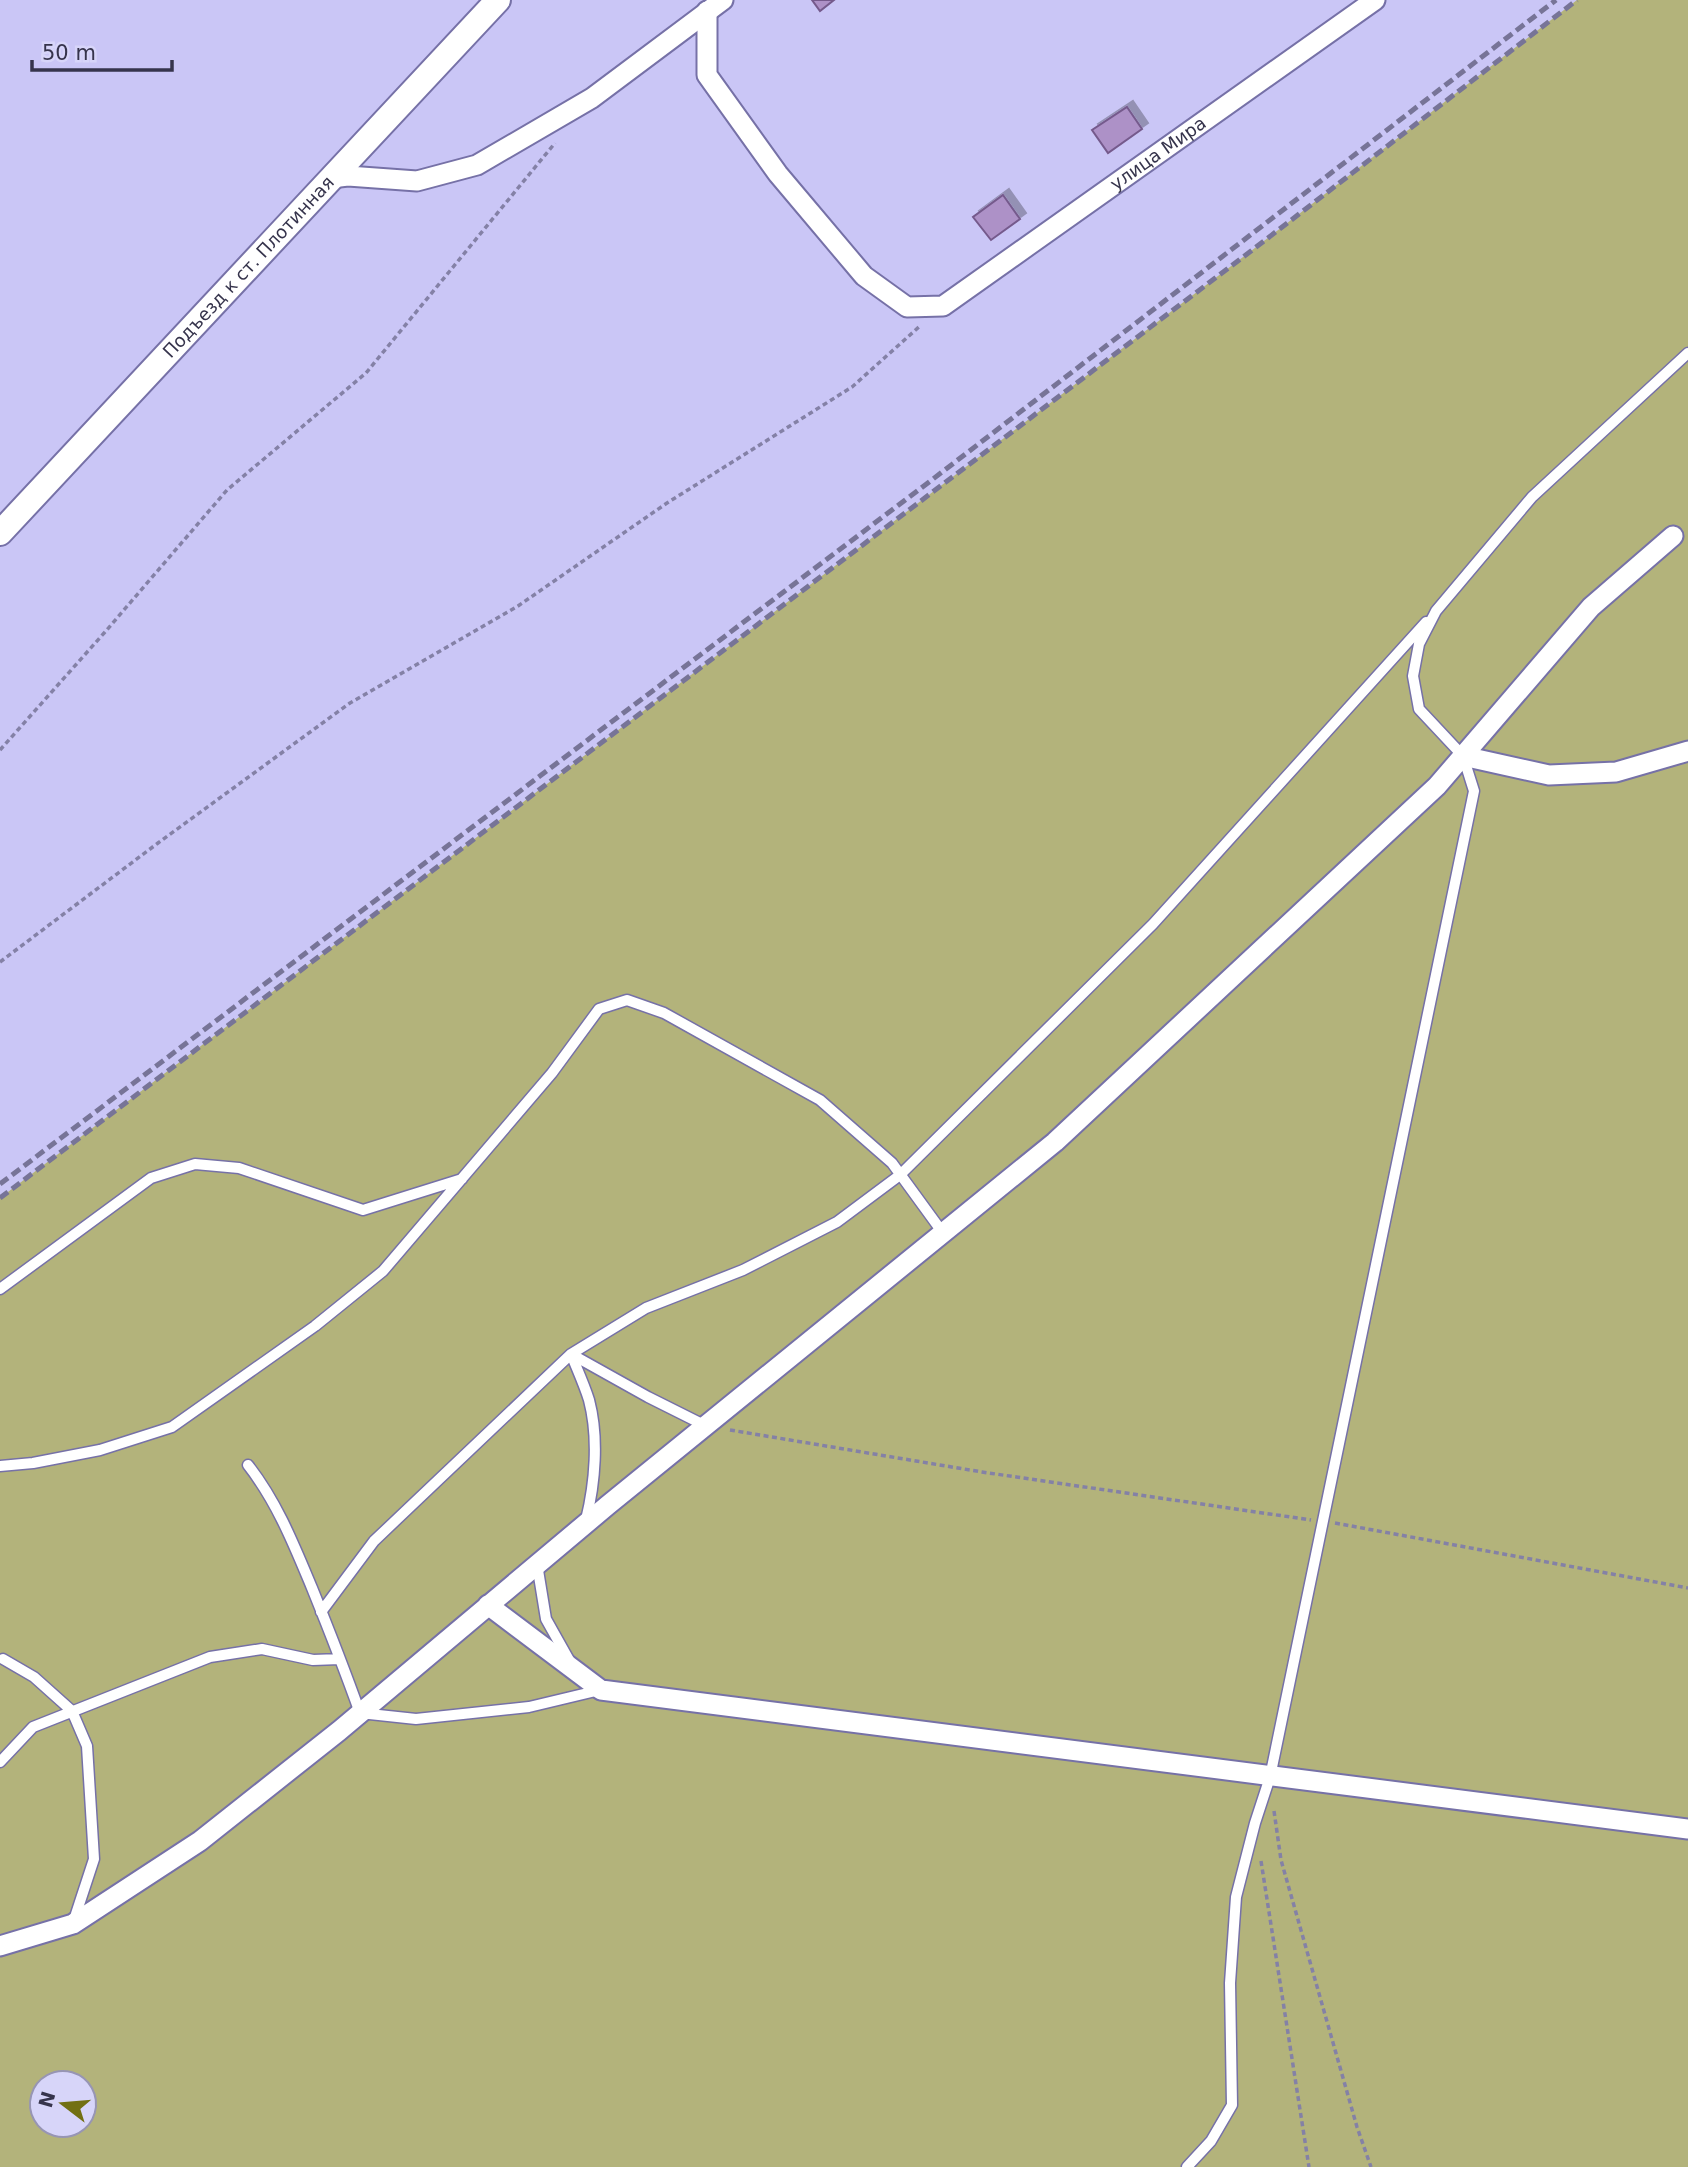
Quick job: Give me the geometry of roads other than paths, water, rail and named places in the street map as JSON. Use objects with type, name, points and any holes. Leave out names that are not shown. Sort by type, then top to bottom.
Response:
[{"type":"street","name":"Подъезд к ст. Плотинная","points":[[0,533],[498,0]]},
{"type":"street","name":"улица Мира","points":[[715,6],[707,75],[778,174],[864,276],[907,307],[943,306],[1375,0]]},
{"type":"street","points":[[331,178],[348,176],[417,181],[477,165],[592,98],[715,6]]},
{"type":"street","points":[[0,1946],[73,1924],[200,1841],[1055,1142],[1437,786],[1591,607],[1673,536]]},
{"type":"street","points":[[1463,756],[1549,775],[1616,772],[1688,751]]},
{"type":"street","points":[[488,1605],[601,1690],[1688,1829]]},
{"type":"lane","points":[[321,1612],[374,1541],[571,1354],[646,1308],[743,1270],[837,1222],[900,1175],[1153,924],[1436,611],[1532,498],[1688,353]]},
{"type":"lane","points":[[1187,2167],[1211,2141],[1232,2105],[1230,1983],[1236,1897],[1270,1777],[1474,791],[1463,756],[1419,709],[1413,676],[1419,644],[1436,611]]},
{"type":"lane","points":[[0,1466],[33,1463],[100,1450],[172,1427],[315,1325],[383,1271],[552,1073],[598,1009],[627,1000],[664,1013],[820,1100],[892,1163],[943,1233]]},
{"type":"lane","points":[[0,1289],[151,1178],[195,1164],[239,1168],[363,1210],[462,1178]]},
{"type":"lane","points":[[571,1354],[706,1426]]},
{"type":"lane","points":[[571,1354],[589,1401],[594,1443],[594,1489],[585,1524]]},
{"type":"lane","points":[[248,1465],[264,1485],[292,1540],[341,1659],[359,1713],[416,1719],[529,1707],[601,1690]]},
{"type":"lane","points":[[537,1564],[546,1619],[574,1670]]},
{"type":"lane","points":[[0,1762],[33,1727],[210,1657],[262,1648],[313,1660],[341,1659]]},
{"type":"lane","points":[[3,1659],[34,1677],[72,1711],[87,1746],[94,1859],[73,1924]]},
{"type":"railway","points":[[0,1184],[933,479],[1556,0]]},
{"type":"railway","points":[[0,1198],[1251,251],[1577,0]]}]
